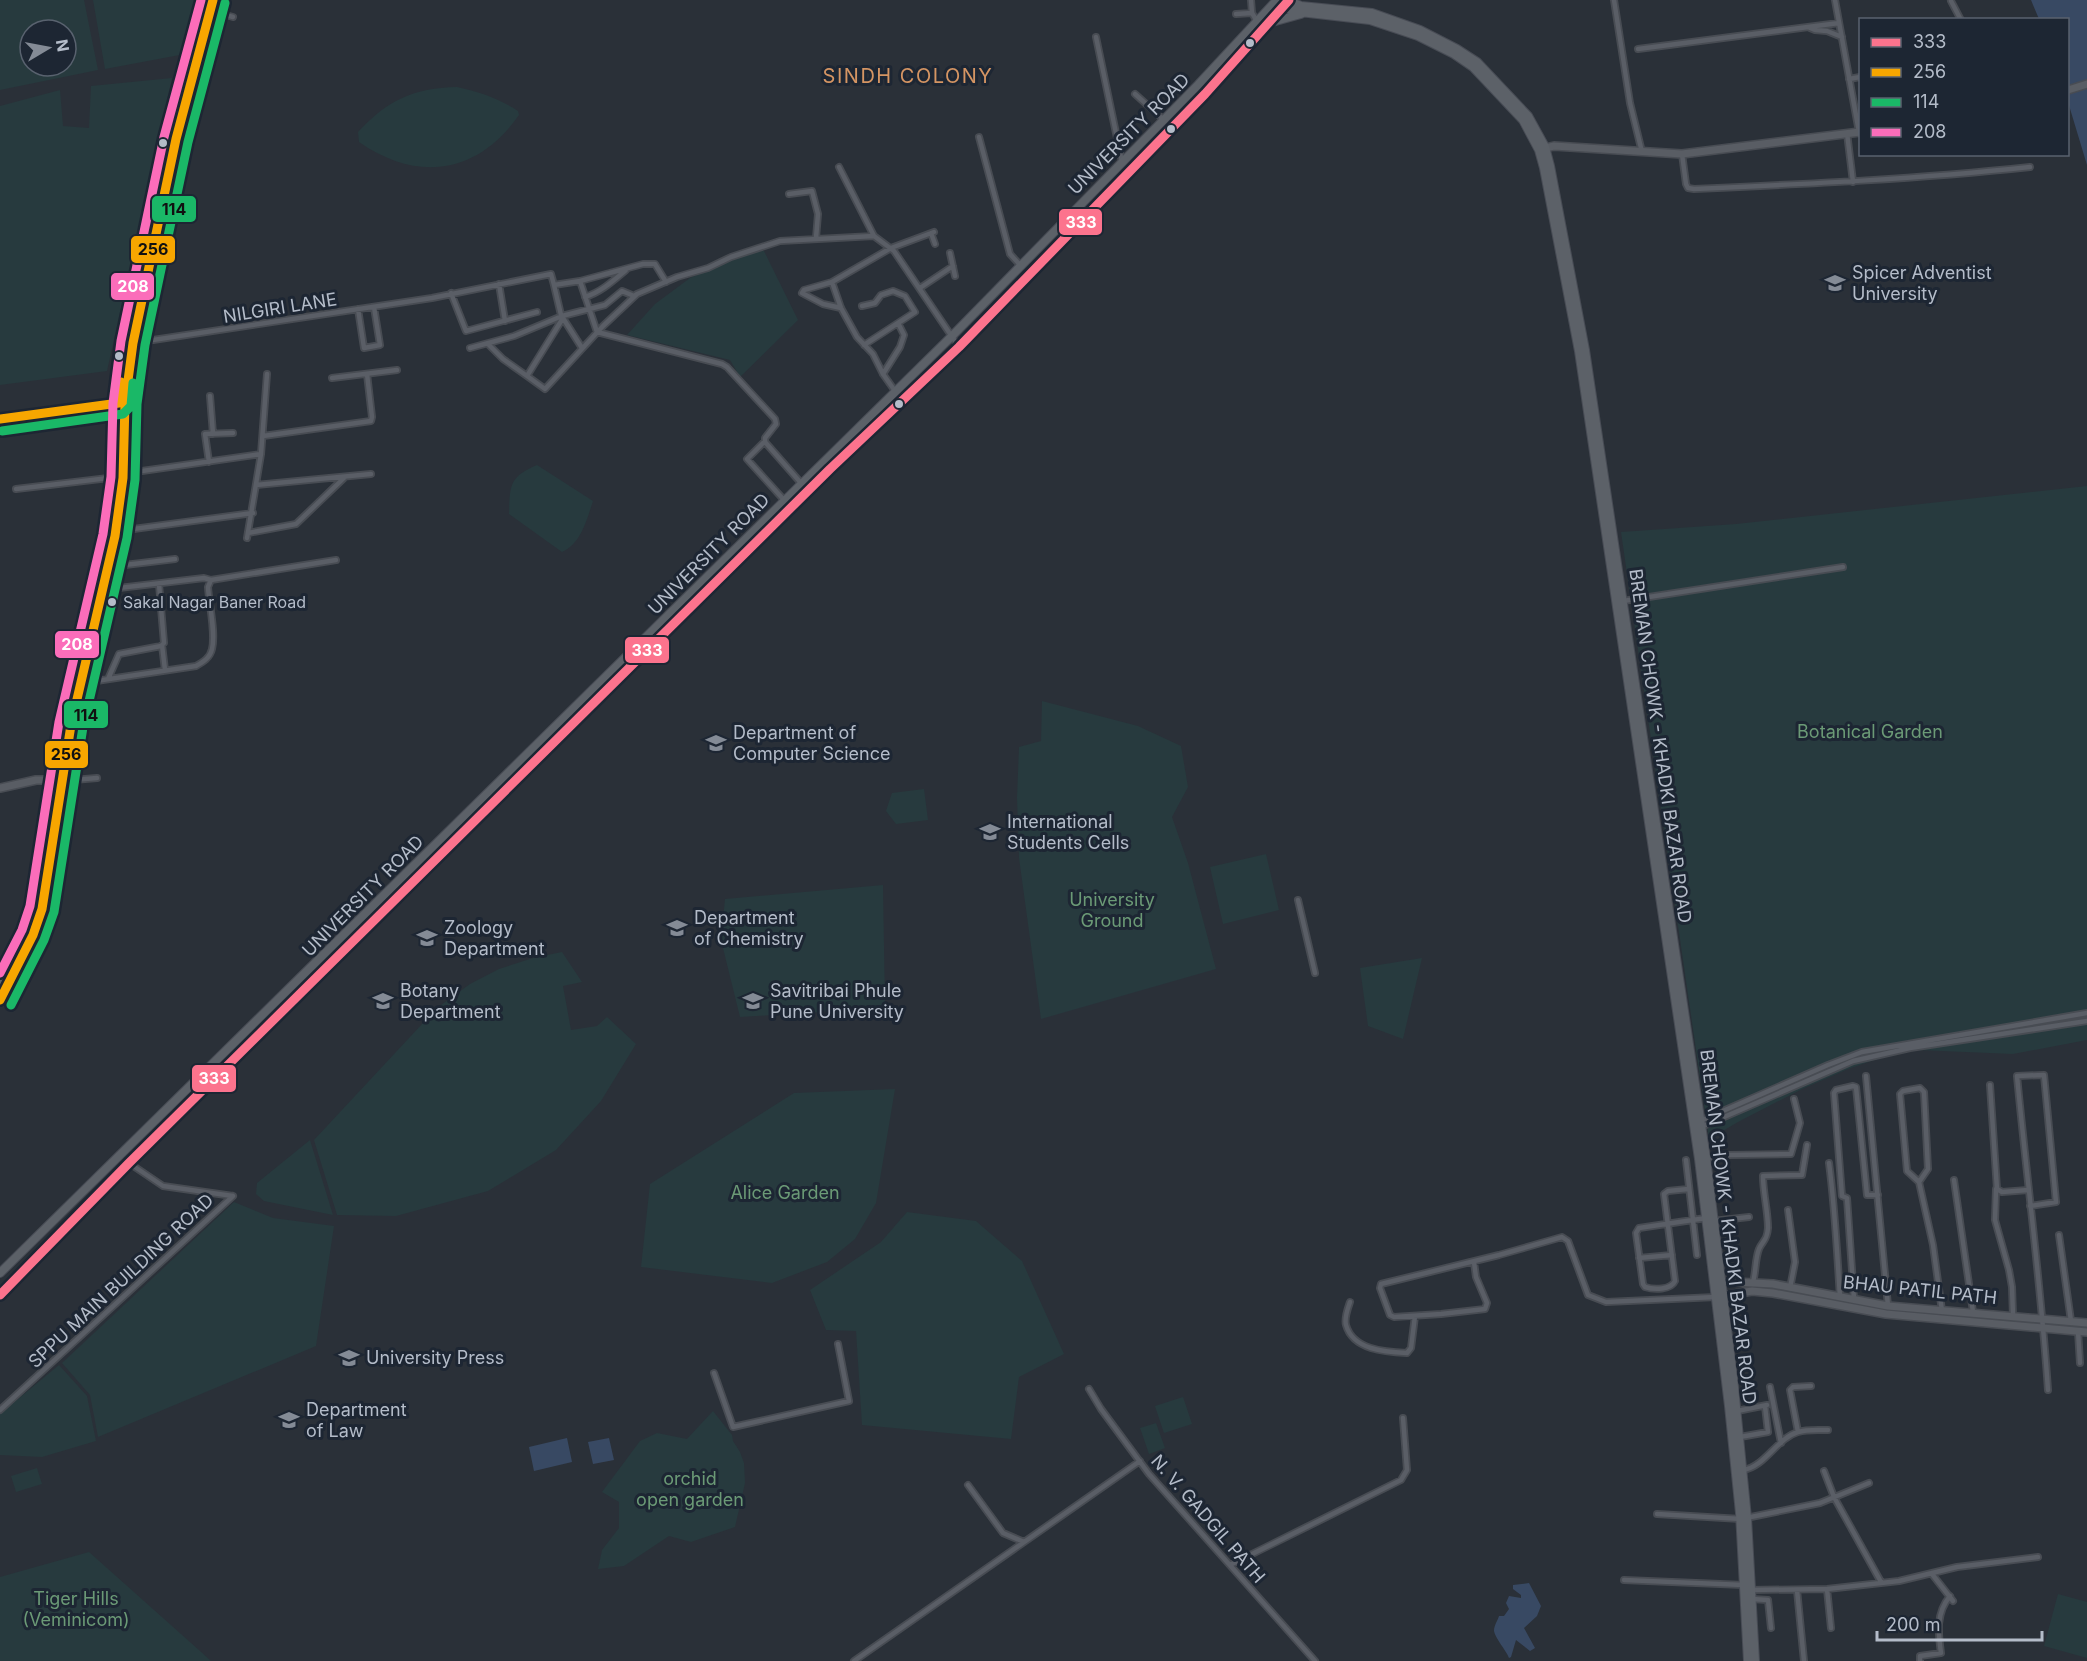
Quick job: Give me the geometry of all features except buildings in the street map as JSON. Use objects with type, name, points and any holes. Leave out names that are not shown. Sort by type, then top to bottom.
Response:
[{"type":"main road","points":[[0,1000],[33,935],[42,909],[52,856],[58,780],[108,567],[120,474],[123,368],[132,315],[206,0]]},
{"type":"main road","points":[[122,407],[170,151],[213,0]]},
{"type":"main road","points":[[1315,0],[1322,7]]},
{"type":"main road","points":[[1276,1],[1287,2]]},
{"type":"main road","name":"UNIVERSITY ROAD","points":[[0,1274],[952,336],[1258,23],[1276,1]]},
{"type":"main road","name":"BREMAN CHOWK - KHADKI BAZAR ROAD","points":[[1287,2],[1301,6],[1357,10],[1403,23],[1449,45],[1475,65],[1523,120],[1542,148],[1563,227],[1584,342],[1623,601],[1703,1159],[1744,1519]]},
{"type":"main road","name":"BREMAN CHOWK - KHADKI BAZAR ROAD","points":[[1287,2],[1305,13],[1356,17],[1393,26],[1475,65]]},
{"type":"main road","name":"UNIVERSITY ROAD","points":[[0,1295],[129,1163],[830,469],[959,347],[1205,94],[1287,2]]},
{"type":"main road","points":[[1270,23],[1305,13]]},
{"type":"main road","points":[[2069,89],[2087,84]]},
{"type":"main road","points":[[1542,148],[1554,146],[1682,153],[1859,132]]},
{"type":"main road","name":"BREMAN CHOWK - KHADKI BAZAR ROAD","points":[[1542,148],[1579,351],[1701,1124],[1703,1159]]},
{"type":"main road","points":[[0,419],[122,407]]},
{"type":"main road","points":[[0,427],[122,407]]},
{"type":"main road","points":[[0,981],[36,907],[86,626],[113,527]]},
{"type":"main road","points":[[0,788],[36,780],[58,780]]},
{"type":"main road","points":[[121,1155],[129,1163]]},
{"type":"main road","points":[[0,1288],[17,1271],[31,1262]]},
{"type":"main road","name":"BHAU PATIL PATH","points":[[1717,1281],[1754,1282],[1790,1287],[1827,1299],[1840,1297],[1853,1304],[1888,1305],[2087,1323]]},
{"type":"main road","name":"BHAU PATIL PATH","points":[[1719,1297],[1752,1291],[1827,1299],[1887,1314],[2087,1332]]},
{"type":"main road","name":"BREMAN CHOWK - KHADKI BAZAR ROAD","points":[[1719,1297],[1740,1437],[1748,1591],[1755,1661]]},
{"type":"main road","name":"BREMAN CHOWK - KHADKI BAZAR ROAD","points":[[1748,1591],[1748,1661]]},
{"type":"street","points":[[1251,0],[1252,13],[1258,23]]},
{"type":"street","points":[[1614,0],[1630,103],[1642,152]]},
{"type":"street","points":[[1835,0],[1859,127]]},
{"type":"street","points":[[1951,1],[1960,18]]},
{"type":"street","points":[[211,11],[233,17]]},
{"type":"street","points":[[1236,14],[1252,13]]},
{"type":"street","points":[[1638,49],[1839,23]]},
{"type":"street","points":[[1809,27],[1842,37]]},
{"type":"street","points":[[1095,37],[1122,162]]},
{"type":"street","points":[[1850,79],[1859,76]]},
{"type":"street","points":[[1135,94],[1164,120]]},
{"type":"street","points":[[1847,133],[1853,182]]},
{"type":"street","points":[[979,137],[1010,254],[1021,266]]},
{"type":"street","points":[[1682,153],[1686,184],[1688,188],[1694,189],[1958,175],[2030,166]]},
{"type":"street","points":[[839,166],[874,236],[891,248],[959,347]]},
{"type":"street","points":[[789,194],[812,191],[818,214],[816,238]]},
{"type":"street","points":[[841,308],[823,304],[802,293],[804,290],[832,282],[891,248],[933,232],[935,244]]},
{"type":"street","points":[[488,344],[503,359],[545,389],[597,332],[634,296],[677,277],[780,241],[874,236]]},
{"type":"street","points":[[950,253],[955,276]]},
{"type":"street","points":[[582,348],[562,317],[554,285],[580,281],[643,264],[655,264],[666,282]]},
{"type":"street","points":[[920,288],[953,266]]},
{"type":"street","points":[[585,297],[609,285],[628,268]]},
{"type":"street","name":"NILGIRI LANE","points":[[133,343],[432,298],[551,274],[554,285]]},
{"type":"street","points":[[580,281],[597,332]]},
{"type":"street","points":[[832,282],[841,308],[895,391]]},
{"type":"street","points":[[499,284],[505,321]]},
{"type":"street","points":[[470,348],[514,336],[562,317],[605,305],[622,291],[634,296]]},
{"type":"street","points":[[862,306],[875,303],[881,295],[893,291],[905,296],[915,312],[864,345]]},
{"type":"street","points":[[451,293],[466,331],[537,312]]},
{"type":"street","points":[[358,309],[364,348],[380,345],[374,307]]},
{"type":"street","points":[[527,376],[562,317]]},
{"type":"street","points":[[883,374],[900,347],[904,335],[898,323]]},
{"type":"street","points":[[597,332],[725,365],[776,420],[776,424],[765,441],[747,459],[784,500]]},
{"type":"street","points":[[332,378],[397,370]]},
{"type":"street","points":[[267,374],[261,454],[248,536],[296,524],[345,477]]},
{"type":"street","points":[[263,436],[371,421],[367,374]]},
{"type":"street","points":[[210,396],[213,434]]},
{"type":"street","points":[[209,462],[205,434],[233,433]]},
{"type":"street","points":[[765,441],[801,483]]},
{"type":"street","points":[[16,489],[261,454]]},
{"type":"street","points":[[256,484],[371,474]]},
{"type":"street","points":[[113,527],[126,530],[253,513]]},
{"type":"street","points":[[108,567],[175,559]]},
{"type":"street","points":[[102,590],[204,578],[211,580],[336,560]]},
{"type":"street","points":[[1623,601],[1844,567]]},
{"type":"street","points":[[81,677],[96,676],[100,679],[108,679],[196,666],[205,661],[212,650],[213,638],[208,587],[211,580]]},
{"type":"street","points":[[159,584],[165,670]]},
{"type":"street","points":[[108,679],[119,654],[162,645]]},
{"type":"street","points":[[58,780],[97,778]]},
{"type":"street","points":[[1298,900],[1315,973]]},
{"type":"street","points":[[1701,1124],[1828,1065],[1862,1052],[2087,1013]]},
{"type":"street","points":[[1727,1112],[1865,1058],[1910,1048],[2087,1021]]},
{"type":"street","points":[[2030,1206],[2056,1202],[2044,1075],[2017,1076],[2028,1190],[2044,1328],[2049,1390]]},
{"type":"street","points":[[1866,1076],[1887,1314]]},
{"type":"street","points":[[1990,1085],[1996,1186],[1995,1220],[2013,1287],[2013,1316]]},
{"type":"street","points":[[1853,1304],[1847,1198],[1842,1196],[1834,1093],[1836,1090],[1853,1086],[1856,1088],[1867,1195],[1878,1195]]},
{"type":"street","points":[[1919,1182],[1928,1169],[1924,1092],[1920,1088],[1903,1091],[1900,1094],[1907,1171],[1919,1182],[1933,1245],[1942,1319]]},
{"type":"street","points":[[1703,1159],[1729,1155],[1791,1155],[1800,1123],[1794,1099]]},
{"type":"street","points":[[1754,1282],[1758,1252],[1765,1242],[1768,1229],[1763,1176],[1802,1175],[1807,1145]]},
{"type":"street","points":[[1686,1160],[1697,1256]]},
{"type":"street","name":"SPPU MAIN BUILDING ROAD","points":[[0,1410],[233,1196],[163,1186],[129,1163]]},
{"type":"street","points":[[1829,1163],[1836,1214],[1835,1236],[1840,1297]]},
{"type":"street","points":[[1954,1180],[1973,1312]]},
{"type":"street","points":[[1996,1186],[1998,1191],[2002,1192],[2028,1190]]},
{"type":"street","points":[[1688,1189],[1664,1193],[1668,1224],[1672,1255],[1675,1281],[1670,1287],[1645,1287],[1639,1258],[1637,1229],[1668,1224],[1692,1220],[1749,1217]]},
{"type":"street","points":[[1788,1210],[1795,1263],[1788,1296]]},
{"type":"street","points":[[2059,1235],[2070,1321]]},
{"type":"street","points":[[1474,1262],[1476,1277],[1487,1303],[1486,1308],[1392,1317],[1380,1286],[1564,1237],[1568,1240],[1588,1295],[1597,1300],[1615,1302],[1719,1297]]},
{"type":"street","points":[[1639,1258],[1672,1255]]},
{"type":"street","points":[[1350,1302],[1345,1323],[1350,1333],[1361,1345],[1380,1350],[1407,1353],[1411,1348],[1415,1316]]},
{"type":"street","points":[[2078,1331],[2080,1363]]},
{"type":"street","points":[[714,1373],[733,1427],[849,1401],[838,1344]]},
{"type":"street","points":[[1798,1432],[1790,1390],[1810,1386]]},
{"type":"street","points":[[1770,1387],[1781,1443]]},
{"type":"street","name":"N. V. GADGIL PATH","points":[[1089,1389],[1140,1461],[1315,1661]]},
{"type":"street","points":[[1737,1411],[1773,1404]]},
{"type":"street","points":[[1740,1437],[1768,1432],[1765,1406]]},
{"type":"street","points":[[1230,1565],[1401,1480],[1407,1470],[1403,1418]]},
{"type":"street","points":[[1743,1470],[1751,1469],[1781,1443],[1798,1432],[1828,1430]]},
{"type":"street","points":[[854,1661],[1140,1461]]},
{"type":"street","points":[[1824,1471],[1834,1497],[1881,1582]]},
{"type":"street","points":[[1657,1514],[1744,1519],[1793,1510],[1869,1483]]},
{"type":"street","points":[[968,1485],[1003,1533],[1024,1542]]},
{"type":"street","points":[[1624,1580],[1748,1591],[1827,1589],[1899,1581],[1957,1568],[2038,1557]]},
{"type":"street","points":[[1920,1661],[1920,1656],[1941,1653],[1939,1616],[1944,1604],[1952,1598],[1932,1574]]},
{"type":"street","points":[[1827,1589],[1832,1628]]},
{"type":"street","points":[[1797,1590],[1804,1661]]},
{"type":"street","points":[[1748,1591],[1768,1600],[1771,1628]]},
{"type":"green space","points":[[0,0],[84,0],[98,70],[78,74],[78,18],[18,18],[18,78],[59,78],[0,90]]},
{"type":"green space","points":[[93,0],[199,0],[185,54],[105,69]]},
{"type":"green space","points":[[172,78],[107,371],[0,385],[0,106],[60,90],[63,126],[89,128],[91,86]]},
{"type":"green space","points":[[457,87],[489,96],[518,111],[519,115],[503,135],[485,150],[466,160],[446,166],[425,167],[403,163],[381,155],[359,142],[358,132],[391,104],[414,93]]},
{"type":"green space","points":[[764,251],[798,320],[740,377],[730,360],[627,335],[655,304],[690,278],[747,252]]},
{"type":"green space","points":[[537,465],[593,501],[579,537],[562,552],[509,514],[513,483],[521,474]]},
{"type":"green space","name":"Botanical Garden","points":[[2087,486],[2087,1040],[2013,1054],[1918,1050],[1886,1056],[1802,1089],[1709,1139],[1621,532],[1736,524]]},
{"type":"green space","name":"University Ground","points":[[1042,701],[1138,726],[1181,746],[1188,787],[1172,817],[1188,863],[1216,969],[1041,1019],[1019,858],[1017,798],[1019,747],[1041,741]]},
{"type":"green space","points":[[924,789],[928,820],[896,824],[886,811],[892,793]]},
{"type":"green space","points":[[1266,854],[1279,910],[1223,924],[1210,867]]},
{"type":"green space","points":[[883,885],[885,1008],[740,1017],[721,940],[725,899]]},
{"type":"green space","points":[[562,952],[582,982],[563,986],[571,1030],[597,1026],[607,1017],[636,1044],[601,1101],[556,1150],[488,1191],[396,1216],[337,1215],[314,1140],[437,1008],[470,984],[499,969]]},
{"type":"green space","points":[[1422,958],[1403,1039],[1368,1026],[1360,968]]},
{"type":"green space","name":"Alice Garden","points":[[895,1089],[876,1203],[855,1239],[827,1262],[772,1283],[641,1267],[650,1184],[794,1093]]},
{"type":"green space","points":[[310,1140],[333,1215],[264,1201],[256,1194],[257,1183]]},
{"type":"green space","points":[[234,1202],[273,1218],[334,1226],[316,1346],[98,1437],[90,1395],[62,1363]]},
{"type":"green space","points":[[907,1212],[976,1221],[1022,1261],[1064,1354],[1019,1377],[1011,1439],[862,1425],[856,1331],[826,1330],[810,1290],[881,1242]]},
{"type":"green space","points":[[59,1365],[87,1396],[96,1441],[42,1457],[0,1455],[0,1414]]},
{"type":"green space","points":[[1183,1397],[1192,1424],[1164,1433],[1155,1406]]},
{"type":"green space","name":"orchid open garden","points":[[713,1411],[732,1435],[744,1463],[745,1483],[735,1527],[691,1542],[669,1536],[624,1566],[598,1569],[602,1550],[619,1528],[619,1502],[602,1492],[640,1441],[657,1433],[687,1439]]},
{"type":"green space","points":[[1156,1423],[1165,1448],[1149,1454],[1140,1428]]},
{"type":"green space","points":[[37,1468],[42,1484],[16,1492],[11,1476]]},
{"type":"green space","name":"Tiger Hills (Veminicom)","points":[[89,1552],[211,1661],[0,1661],[0,1577]]},
{"type":"green space","points":[[2058,1594],[2087,1602],[2087,1658],[2044,1646]]},
{"type":"water","points":[[2031,0],[2087,0],[2087,165],[2069,105],[2069,18],[2039,18]]},
{"type":"water","points":[[567,1438],[572,1462],[534,1471],[529,1447]]},
{"type":"water","points":[[609,1438],[614,1460],[593,1464],[588,1442]]},
{"type":"water","points":[[1529,1583],[1541,1606],[1537,1616],[1524,1628],[1535,1648],[1530,1651],[1516,1640],[1509,1658],[1495,1634],[1495,1627],[1499,1616],[1504,1616],[1509,1609],[1506,1603],[1509,1596],[1521,1598],[1521,1595],[1513,1589],[1513,1585]]},
{"type":"transit line","name":"208","points":[[0,973],[22,930],[30,906],[59,722],[103,534],[111,477],[113,403],[121,341],[164,137],[201,0]]},
{"type":"transit line","name":"256","points":[[0,1000],[33,935],[42,909],[71,725],[115,536],[123,478],[125,403],[133,343],[176,139],[213,0]]},
{"type":"transit line","name":"333","points":[[0,1295],[129,1163],[830,469],[959,347],[1205,94],[1289,0]]},
{"type":"transit line","name":"114","points":[[11,1005],[44,940],[54,912],[83,727],[127,538],[135,480],[137,404],[145,345],[188,142],[225,3]]},
{"type":"transit line","name":"256","points":[[0,419],[119,403],[121,382]]},
{"type":"transit line","name":"114","points":[[2,431],[123,414],[131,406],[133,383]]},
{"type":"place","name":"Spicer Adventist University","points":[[1835,283]]},
{"type":"place","name":"Sakal Nagar Baner Road","points":[[112,602]]},
{"type":"place","name":"Department of Computer Science","points":[[716,743]]},
{"type":"place","name":"International Students Cells","points":[[990,832]]},
{"type":"place","name":"Department of Chemistry","points":[[677,928]]},
{"type":"place","name":"Zoology Department","points":[[427,938]]},
{"type":"place","name":"Botany Department","points":[[383,1001]]},
{"type":"place","name":"Savitribai Phule Pune University","points":[[753,1001]]},
{"type":"place","name":"University Press","points":[[349,1358]]},
{"type":"place","name":"Department of Law","points":[[289,1420]]},
{"type":"district","name":"SINDH COLONY","points":[[908,76]]}]
